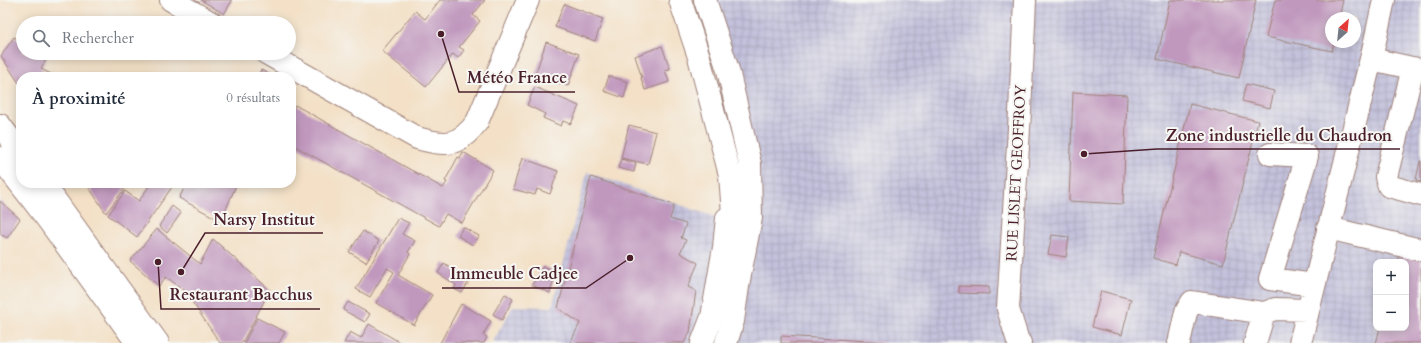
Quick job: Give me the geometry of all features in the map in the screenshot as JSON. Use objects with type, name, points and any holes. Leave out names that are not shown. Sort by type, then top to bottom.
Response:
[{"type":"main road","points":[[172,0],[200,16]]},
{"type":"main road","points":[[278,60],[417,138],[435,143],[454,143],[468,134],[477,122],[528,0]]},
{"type":"main road","points":[[680,0],[699,57],[730,175],[739,280]]},
{"type":"main road","points":[[704,0],[728,70],[750,164],[751,218],[733,321],[726,343]]},
{"type":"main road","name":"RUE LISLET GEOFFROY","points":[[1020,343],[1018,341],[1008,309],[1025,0]]},
{"type":"main road","points":[[1300,343],[1371,59],[1384,0]]},
{"type":"main road","points":[[1371,59],[1417,69],[1386,177],[1389,186],[1421,195]]},
{"type":"main road","points":[[0,125],[16,146]]},
{"type":"main road","points":[[1270,154],[1307,156],[1270,279],[1314,285]]},
{"type":"main road","points":[[0,158],[16,179]]},
{"type":"main road","points":[[702,343],[712,317],[724,248],[730,175]]},
{"type":"main road","points":[[23,188],[137,343]]},
{"type":"main road","points":[[47,188],[158,343]]},
{"type":"main road","points":[[1328,228],[1421,250]]},
{"type":"main road","points":[[1179,343],[1186,312],[1192,302],[1264,313],[1275,309],[1308,310]]},
{"type":"main road","points":[[1255,343],[1264,313]]},
{"type":"main road","points":[[712,317],[733,321]]},
{"type":"shaded area","points":[[711,0],[1421,0],[1421,343],[492,343],[513,306],[552,307],[587,172],[718,218],[752,228]]},
{"type":"building","points":[[201,0],[230,0],[232,1],[224,14]]},
{"type":"building","points":[[440,0],[485,0],[473,15],[480,21],[459,47],[464,50],[458,58],[453,54],[426,87],[382,51],[415,11],[425,19]]},
{"type":"building","points":[[1170,0],[1256,0],[1239,78],[1157,59]]},
{"type":"building","points":[[1275,0],[1343,0],[1340,12],[1325,12],[1325,48],[1333,48],[1332,51],[1266,37]]},
{"type":"building","points":[[564,4],[603,19],[595,41],[555,27]]},
{"type":"building","points":[[14,37],[16,38],[16,60],[46,60],[41,69],[47,72],[16,72],[16,78],[1,56]]},
{"type":"building","points":[[546,42],[579,54],[568,86],[535,75]]},
{"type":"building","points":[[662,46],[670,69],[665,70],[669,82],[645,90],[635,56]]},
{"type":"building","points":[[609,76],[628,82],[624,98],[604,91]]},
{"type":"building","points":[[1246,84],[1274,91],[1270,108],[1242,101]]},
{"type":"building","points":[[535,87],[579,106],[571,124],[563,121],[561,126],[543,118],[545,114],[527,105]]},
{"type":"building","points":[[1073,92],[1127,95],[1123,204],[1069,201]]},
{"type":"building","points":[[1190,104],[1258,121],[1223,264],[1179,252],[1176,265],[1153,258]]},
{"type":"building","points":[[296,106],[443,188],[447,182],[445,181],[458,157],[460,158],[463,152],[493,170],[462,223],[446,214],[439,226],[296,147]]},
{"type":"building","points":[[629,125],[656,132],[648,164],[621,158]]},
{"type":"building","points":[[522,158],[558,171],[550,194],[537,189],[535,195],[513,189]]},
{"type":"building","points":[[621,159],[636,163],[634,172],[618,168]]},
{"type":"building","points":[[1421,161],[1421,182],[1416,180]]},
{"type":"building","points":[[591,177],[674,205],[670,219],[686,224],[681,238],[686,240],[680,253],[698,263],[688,287],[696,291],[690,332],[684,343],[570,343],[580,323],[558,308]]},
{"type":"building","points":[[89,188],[125,188],[106,213]]},
{"type":"building","points":[[148,188],[171,188],[137,237],[108,215],[125,191],[139,201]]},
{"type":"building","points":[[184,188],[235,188],[221,221],[179,198]]},
{"type":"building","points":[[0,201],[20,219],[7,238],[0,234]]},
{"type":"building","points":[[172,206],[181,213],[167,233],[159,226]]},
{"type":"building","points":[[398,218],[409,223],[402,234],[415,241],[408,252],[410,254],[398,275],[432,295],[414,325],[376,303],[394,272],[387,268],[370,297],[356,289]]},
{"type":"building","points":[[463,227],[479,236],[473,245],[458,236]]},
{"type":"building","points":[[157,229],[200,264],[213,239],[270,290],[242,343],[220,343],[184,290],[166,277],[159,286],[130,261]]},
{"type":"building","points":[[363,231],[379,241],[366,262],[349,252]]},
{"type":"building","points":[[1052,235],[1069,237],[1066,257],[1048,254]]},
{"type":"building","points":[[1401,250],[1421,256],[1421,343],[1376,343],[1379,331],[1409,331],[1409,259],[1399,259]]},
{"type":"building","points":[[444,263],[470,280],[462,293],[454,289],[456,285],[438,273]]},
{"type":"building","points":[[543,266],[556,272],[550,293],[532,285]]},
{"type":"building","points":[[959,286],[989,287],[989,294],[959,293]]},
{"type":"building","points":[[1101,291],[1131,299],[1122,335],[1092,327]]},
{"type":"building","points":[[505,294],[513,299],[502,320],[493,314]]},
{"type":"building","points":[[348,302],[370,314],[365,322],[343,310]]},
{"type":"building","points":[[461,304],[491,321],[483,335],[487,337],[484,343],[440,343]]},
{"type":"building","points":[[257,318],[285,332],[279,343],[244,343]]},
{"type":"building","points":[[369,324],[401,343],[344,343],[350,332],[361,338]]},
{"type":"building","points":[[781,336],[885,342],[885,343],[781,343]]},
{"type":"place","name":"Météo France","points":[[441,34]]},
{"type":"place","name":"Zone industrielle du Chaudron","points":[[1084,154]]},
{"type":"place","name":"Immeuble Cadjee","points":[[630,258]]},
{"type":"place","name":"Restaurant Bacchus","points":[[158,262]]},
{"type":"place","name":"Narsy Institut","points":[[181,272]]}]
